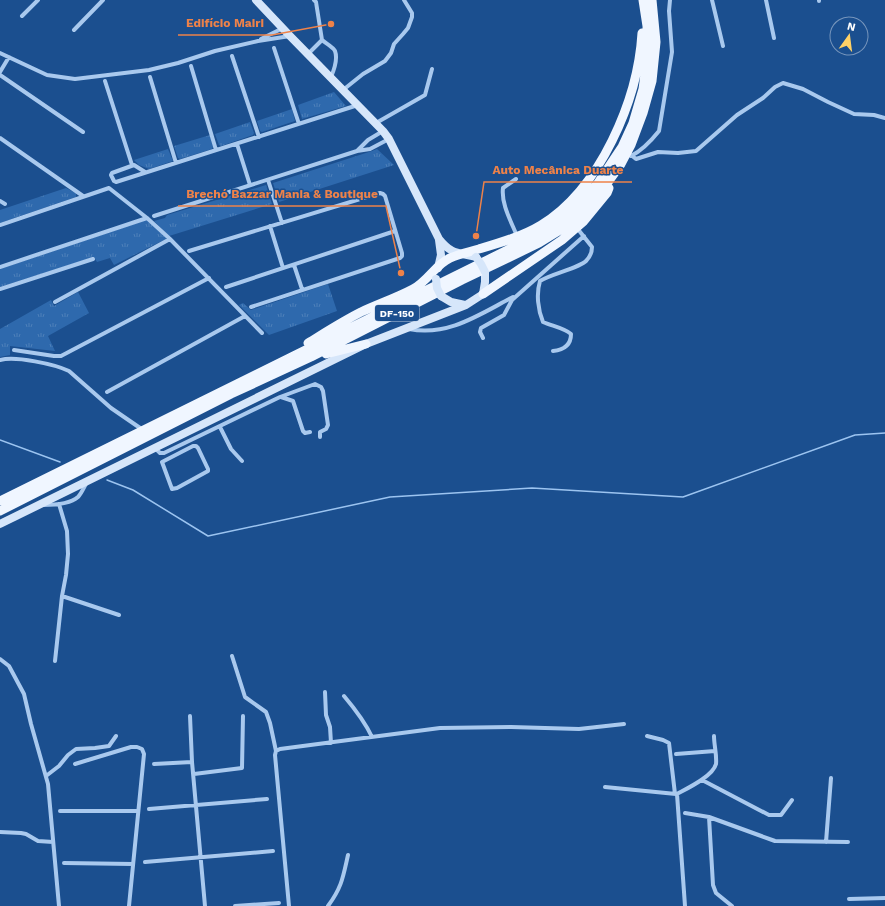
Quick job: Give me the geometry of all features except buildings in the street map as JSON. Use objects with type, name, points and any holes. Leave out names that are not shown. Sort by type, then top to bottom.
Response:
[{"type":"main road","points":[[252,376],[360,313],[414,288],[425,281],[449,258],[481,249],[517,236],[541,225],[563,208],[594,171],[611,141],[627,107],[634,84],[641,50],[643,0]]},
{"type":"main road","name":"DF-150","points":[[0,501],[544,232],[574,210],[598,183],[622,147],[633,123],[643,89],[648,52],[648,26],[643,0]]},
{"type":"main road","name":"DF-150","points":[[0,510],[231,394],[311,357],[462,280],[539,243],[565,227],[603,189],[625,159],[631,145],[643,113],[652,81],[656,42],[652,0]]},
{"type":"main road","points":[[483,294],[562,240],[584,221],[607,193],[625,159]]},
{"type":"main road","points":[[311,357],[366,344]]},
{"type":"street","points":[[22,16],[38,0]]},
{"type":"street","points":[[74,30],[103,0]]},
{"type":"street","points":[[0,524],[366,344],[466,305],[483,294],[485,272],[481,264],[476,257],[448,250],[439,239],[389,139],[383,130],[256,0]]},
{"type":"street","points":[[314,0],[316,2],[322,40],[334,50],[335,66],[331,77]]},
{"type":"street","points":[[343,90],[363,74],[383,63],[388,58],[394,44],[403,34],[412,17],[412,13],[404,0]]},
{"type":"street","points":[[625,159],[639,152],[659,131],[672,52],[669,11],[670,0]]},
{"type":"street","points":[[712,0],[723,46]]},
{"type":"street","points":[[766,0],[774,38]]},
{"type":"street","points":[[258,41],[282,28]]},
{"type":"street","points":[[0,53],[47,75],[75,79],[149,70],[178,63],[215,51],[258,41],[290,36]]},
{"type":"street","points":[[308,54],[322,40]]},
{"type":"street","points":[[274,48],[299,124]]},
{"type":"street","points":[[232,56],[259,137]]},
{"type":"street","points":[[0,72],[9,57]]},
{"type":"street","points":[[190,66],[216,150]]},
{"type":"street","points":[[376,123],[425,95],[432,70]]},
{"type":"street","points":[[0,75],[83,132]]},
{"type":"street","points":[[150,77],[176,163]]},
{"type":"street","points":[[105,81],[132,165]]},
{"type":"street","points":[[625,159],[636,159],[658,152],[678,154],[696,151],[737,115],[763,98],[775,87],[783,83],[804,89],[854,114],[874,115],[885,118]]},
{"type":"street","points":[[145,172],[136,165],[132,165],[112,173],[111,176],[116,182],[358,105]]},
{"type":"street","points":[[357,151],[368,140],[383,130]]},
{"type":"street","points":[[0,138],[83,196]]},
{"type":"street","points":[[154,216],[357,151],[370,149],[389,139]]},
{"type":"street","points":[[238,144],[250,185]]},
{"type":"street","points":[[516,178],[506,184],[503,188],[502,195],[505,207],[517,236]]},
{"type":"street","points":[[268,180],[282,223]]},
{"type":"street","points":[[0,226],[109,188],[147,218],[170,239],[262,334]]},
{"type":"street","points":[[189,251],[380,193],[385,196],[402,253],[400,258],[251,307]]},
{"type":"street","points":[[0,201],[5,204]]},
{"type":"street","points":[[0,267],[147,218]]},
{"type":"street","points":[[270,226],[283,268]]},
{"type":"street","points":[[553,351],[562,350],[568,344],[571,334],[567,330],[554,327],[543,322],[539,309],[538,286],[540,281],[548,276],[586,261],[592,251],[592,247],[576,227]]},
{"type":"street","points":[[226,287],[395,231]]},
{"type":"street","points":[[483,338],[480,332],[481,328],[504,315],[512,300],[584,236]]},
{"type":"street","points":[[55,302],[170,239]]},
{"type":"street","points":[[439,239],[442,254],[436,279],[437,288],[441,296],[451,302],[466,305]]},
{"type":"street","points":[[0,289],[93,259]]},
{"type":"street","points":[[294,264],[302,289]]},
{"type":"street","points":[[14,350],[61,356],[209,278]]},
{"type":"street","points":[[405,328],[418,331],[438,330],[458,326],[518,295]]},
{"type":"street","points":[[107,392],[245,316]]},
{"type":"street","points":[[0,360],[20,359],[69,371],[111,408],[143,430]]},
{"type":"street","points":[[154,447],[160,453],[164,453],[280,397],[315,384],[321,387],[323,391],[328,425],[320,432],[320,437]]},
{"type":"street","points":[[280,397],[293,401],[303,431],[305,433],[310,432]]},
{"type":"street","points":[[220,426],[231,449],[242,460]]},
{"type":"street","points":[[196,446],[209,470],[206,474],[174,489],[171,487],[162,464],[164,460],[178,453],[196,446]]},
{"type":"street","points":[[175,448],[178,453]]},
{"type":"street","points":[[39,504],[59,504],[73,500],[78,497],[89,479]]},
{"type":"street","points":[[55,661],[62,596],[66,575],[68,541],[65,522],[59,504]]},
{"type":"street","points":[[62,596],[119,615]]},
{"type":"street","points":[[232,656],[245,698],[266,712],[270,723],[276,751],[278,798],[288,906]]},
{"type":"street","points":[[0,659],[9,666],[24,694],[48,784],[59,906]]},
{"type":"street","points":[[325,692],[326,715],[330,728],[331,743]]},
{"type":"street","points":[[344,696],[364,722],[372,737]]},
{"type":"street","points":[[190,716],[192,762],[197,804],[200,858],[205,906]]},
{"type":"street","points":[[194,774],[242,768],[243,716]]},
{"type":"street","points":[[276,751],[280,749],[440,728],[511,727],[579,729],[624,724]]},
{"type":"street","points":[[46,776],[60,766],[68,755],[76,750],[109,746],[116,736]]},
{"type":"street","points":[[647,736],[669,743],[676,794],[685,906]]},
{"type":"street","points":[[605,787],[676,794],[702,780],[713,770],[716,765],[714,736]]},
{"type":"street","points":[[75,764],[137,747],[142,749],[144,754],[129,906]]},
{"type":"street","points":[[676,754],[715,751]]},
{"type":"street","points":[[154,764],[192,762]]},
{"type":"street","points":[[826,842],[831,778]]},
{"type":"street","points":[[702,780],[769,815],[781,815],[792,800]]},
{"type":"street","points":[[149,809],[267,799]]},
{"type":"street","points":[[60,811],[138,811]]},
{"type":"street","points":[[685,813],[709,817],[775,841],[848,842]]},
{"type":"street","points":[[709,817],[713,886],[716,893],[732,906]]},
{"type":"street","points":[[0,832],[21,833],[26,834],[38,841],[53,842]]},
{"type":"street","points":[[145,862],[273,851]]},
{"type":"street","points":[[328,906],[337,894],[341,885],[348,855]]},
{"type":"street","points":[[64,864],[133,864]]},
{"type":"street","points":[[849,899],[885,898]]},
{"type":"street","points":[[235,906],[278,903]]},
{"type":"green space","points":[[334,92],[346,106],[302,119],[298,105]]},
{"type":"green space","points":[[292,109],[295,121],[262,132],[260,131],[257,121]]},
{"type":"green space","points":[[250,122],[254,133],[253,135],[221,146],[219,145],[215,134]]},
{"type":"green space","points":[[210,135],[213,147],[212,149],[180,159],[178,158],[174,146]]},
{"type":"green space","points":[[168,149],[173,161],[149,169],[139,165],[134,160]]},
{"type":"green space","points":[[377,149],[394,165],[279,202],[273,183]]},
{"type":"green space","points":[[266,185],[272,204],[169,236],[154,221],[165,218],[167,215]]},
{"type":"green space","points":[[66,188],[76,193],[76,197],[0,223],[0,210]]},
{"type":"green space","points":[[146,220],[166,239],[114,265],[110,258],[97,262],[94,257],[0,287],[0,269]]},
{"type":"green space","points":[[328,284],[337,311],[269,335],[239,305],[243,303],[251,310]]},
{"type":"green space","points":[[78,292],[89,313],[48,336],[55,351],[10,346],[10,355],[0,357],[0,329],[51,300],[54,306]]},
{"type":"waterway","points":[[107,480],[133,490],[208,536],[390,497],[532,488],[683,497],[855,435],[885,433]]},
{"type":"waterway","points":[[0,440],[60,462]]},
{"type":"place","name":"Edifício Mairi","points":[[331,24]]},
{"type":"place","name":"Auto Mecânica Duarte","points":[[476,236]]},
{"type":"place","name":"Brechó Bazzar Mania & Boutique","points":[[401,273]]}]
